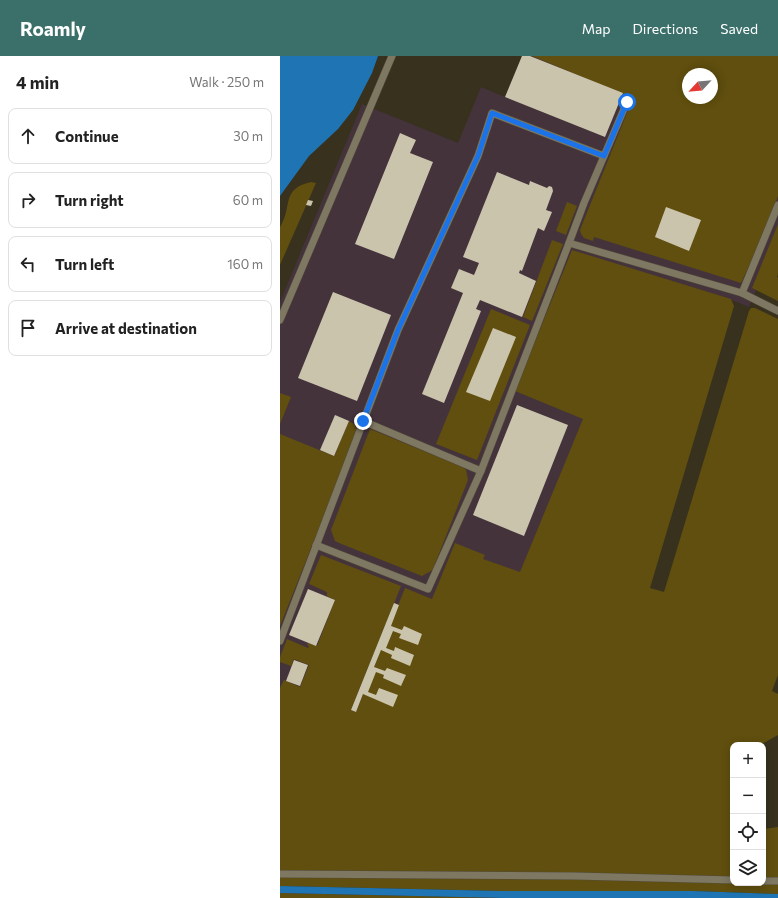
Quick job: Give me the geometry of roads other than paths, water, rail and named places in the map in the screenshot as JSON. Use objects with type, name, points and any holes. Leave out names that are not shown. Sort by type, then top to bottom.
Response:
[{"type":"lane","points":[[280,320],[392,56]]},
{"type":"lane","points":[[316,544],[428,589],[481,471],[604,156],[627,102]]},
{"type":"lane","points":[[280,641],[398,330],[478,156],[492,113],[604,156]]},
{"type":"lane","points":[[742,293],[778,205]]},
{"type":"lane","points":[[570,243],[742,293],[778,311]]},
{"type":"lane","points":[[363,421],[481,471]]},
{"type":"lane","points":[[280,874],[575,876],[730,880]]},
{"type":"lane","points":[[766,881],[778,881]]},
{"type":"water","points":[[280,56],[378,56],[372,73],[353,110],[338,129],[309,156],[280,196]]},
{"type":"water","points":[[280,886],[502,891],[693,891],[778,894],[778,898],[505,898],[280,893]]}]
